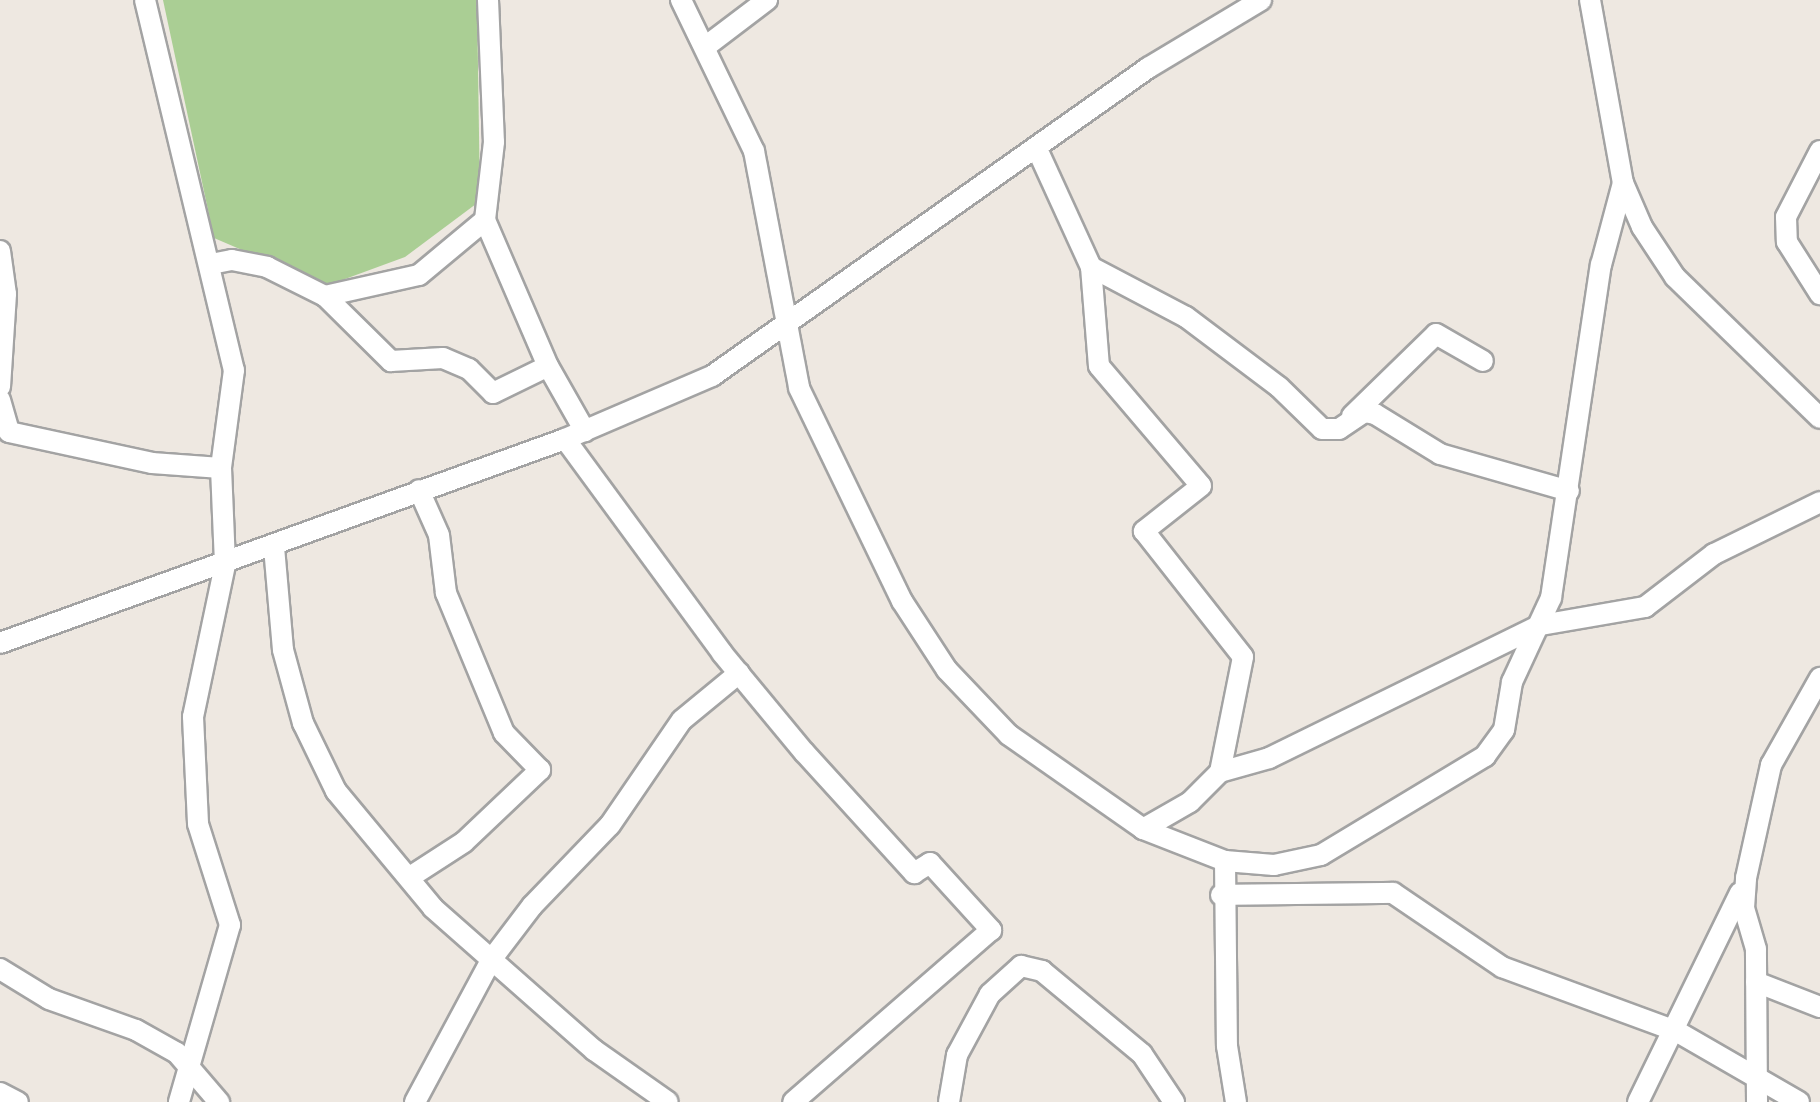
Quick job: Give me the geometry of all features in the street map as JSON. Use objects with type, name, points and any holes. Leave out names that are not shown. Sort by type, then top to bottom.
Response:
[{"type":"street","points":[[146,0],[234,370],[221,468],[225,565],[197,689],[193,760],[198,824],[230,925],[180,1102]]},
{"type":"street","points":[[488,0],[494,142],[485,220],[548,366],[585,430]]},
{"type":"street","points":[[681,0],[754,151],[791,322],[799,388],[859,524],[947,670],[1009,736],[1144,829],[1225,861],[1274,865],[1321,855],[1484,756],[1504,730],[1512,682],[1542,625],[1568,491],[1601,266],[1624,183]]},
{"type":"street","points":[[705,47],[767,0]]},
{"type":"street","points":[[0,643],[565,440],[712,376],[1148,68],[1261,0]]},
{"type":"street","points":[[1590,0],[1624,183],[1642,228],[1675,277],[1820,418]]},
{"type":"street","points":[[1037,150],[1092,266],[1100,366],[1201,486],[1144,530],[1243,657],[1220,772]]},
{"type":"street","points":[[1820,150],[1786,217],[1787,242],[1820,294]]},
{"type":"street","points":[[326,296],[419,275],[485,220]]},
{"type":"street","points":[[0,251],[6,294],[0,387]]},
{"type":"street","points":[[211,264],[232,260],[267,268],[326,296],[391,362],[443,358],[468,369],[493,393],[548,366]]},
{"type":"street","points":[[1092,266],[1186,317],[1280,387],[1322,429],[1339,429],[1436,334],[1484,361]]},
{"type":"street","points":[[0,400],[8,432],[152,463],[221,468]]},
{"type":"street","points":[[1352,416],[1376,414],[1440,454],[1488,462],[1568,491]]},
{"type":"street","points":[[565,440],[739,673],[914,873],[930,863],[991,930],[793,1102]]},
{"type":"street","points":[[410,877],[464,842],[540,770],[504,732],[446,593],[439,535],[419,490]]},
{"type":"street","points":[[1144,829],[1190,802],[1220,772],[1269,758],[1542,625],[1646,607],[1714,554],[1820,502]]},
{"type":"street","points":[[274,547],[284,650],[303,723],[336,791],[410,877],[491,960],[617,1069],[668,1102]]},
{"type":"street","points":[[416,1102],[491,960],[532,906],[610,825],[682,720],[739,673]]},
{"type":"street","points":[[1757,1102],[1756,943],[1744,908],[1746,878],[1771,765],[1820,678]]},
{"type":"street","points":[[1225,861],[1220,895],[1236,1102]]},
{"type":"street","points":[[1638,1102],[1676,1031],[1746,878]]},
{"type":"street","points":[[1220,895],[1393,893],[1502,966],[1676,1031],[1756,1072],[1799,1102]]},
{"type":"street","points":[[949,1102],[957,1055],[990,994],[1021,966],[1042,971],[1142,1054],[1174,1102]]},
{"type":"street","points":[[0,968],[49,998],[136,1030],[191,1068],[218,1102]]},
{"type":"street","points":[[1756,982],[1820,1007]]},
{"type":"street","points":[[0,1093],[18,1102]]},
{"type":"green space","points":[[163,0],[477,0],[480,201],[405,257],[326,286],[214,238]]}]
